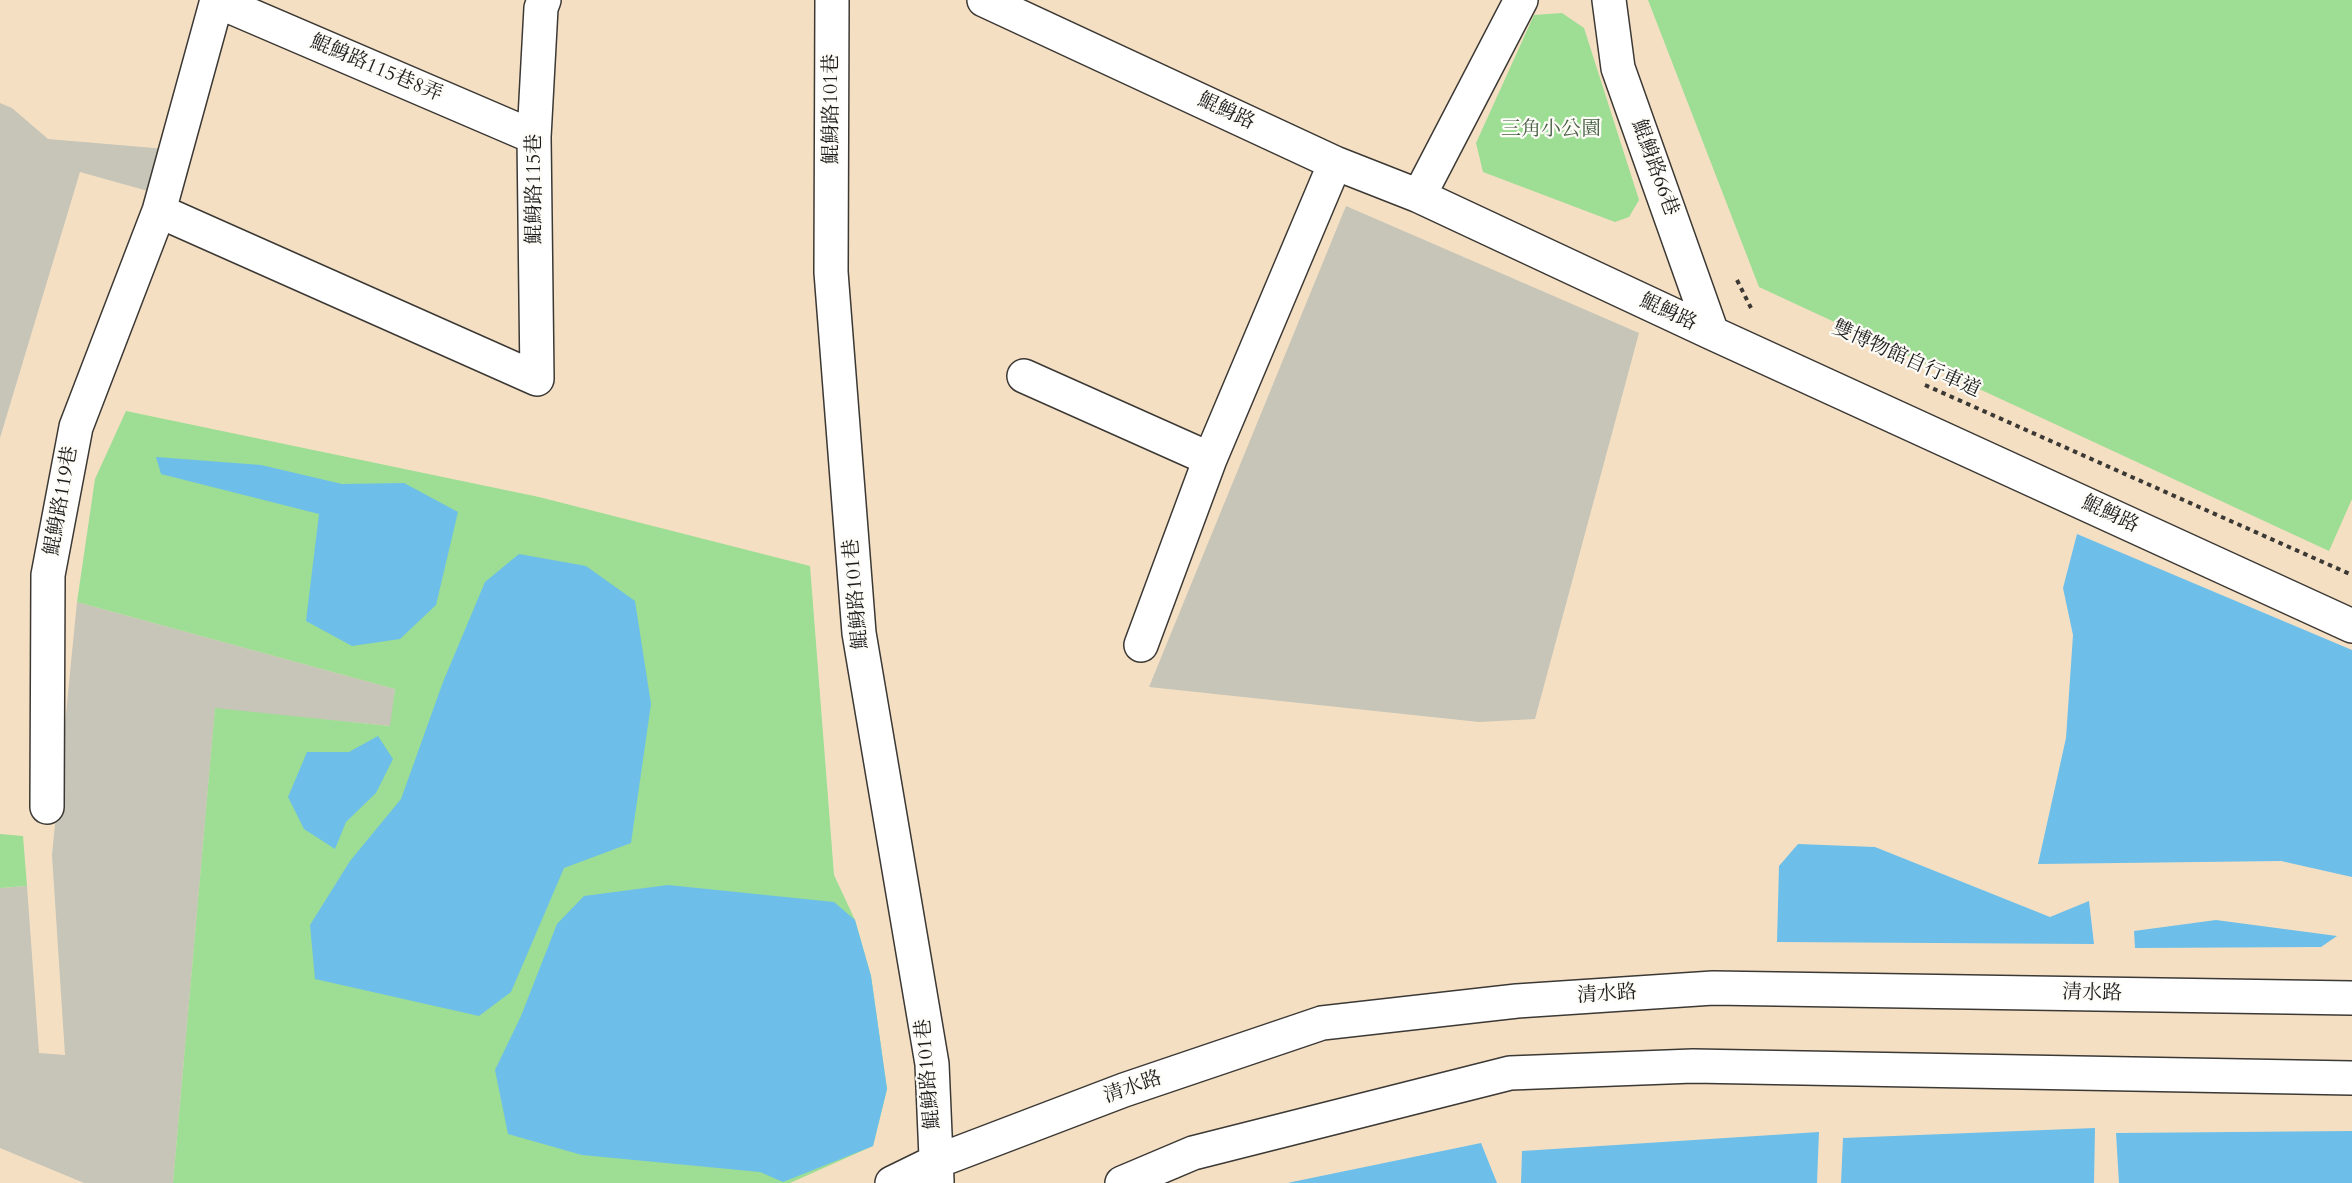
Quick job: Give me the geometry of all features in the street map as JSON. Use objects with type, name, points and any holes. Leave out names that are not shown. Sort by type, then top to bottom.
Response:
[{"type":"street","name":"鯤鯓路115巷8弄","points":[[217,0],[534,137]]},
{"type":"street","name":"鯤鯓路119巷","points":[[47,807],[48,575],[76,427],[159,211],[217,0]]},
{"type":"street","name":"鯤鯓路115巷","points":[[159,211],[537,378],[534,137],[541,8],[544,0]]},
{"type":"street","name":"鯤鯓路101巷","points":[[832,0],[831,272],[859,633],[932,1064],[936,1172]]},
{"type":"street","name":"鯤鯓路","points":[[984,0],[1335,163],[1419,196],[2352,626]]},
{"type":"street","points":[[1419,196],[1521,0]]},
{"type":"street","name":"鯤鯓路66巷","points":[[1609,0],[1618,68],[1712,333]]},
{"type":"street","points":[[1141,645],[1210,459],[1335,163]]},
{"type":"street","points":[[1024,376],[1210,459]]},
{"type":"street","name":"清水路","points":[[892,1183],[936,1172],[1124,1090],[1322,1023],[1471,1006],[1713,988],[2352,998]]},
{"type":"street","points":[[1122,1183],[1192,1153],[1510,1073],[1693,1066],[2352,1078]]},
{"type":"street","points":[[869,1183],[936,1172]]},
{"type":"path","points":[[1735,278],[1750,308],[1761,313]]},
{"type":"path","name":"雙博物館自行車道","points":[[1914,381],[2352,575]]},
{"type":"shaded area","points":[[0,103],[12,108],[48,139],[166,149],[155,193],[80,172],[0,438]]},
{"type":"shaded area","points":[[1346,206],[1639,333],[1535,719],[1479,722],[1149,687]]},
{"type":"shaded area","points":[[77,602],[395,689],[391,726],[215,709],[173,1183],[84,1183],[0,1148],[0,888],[27,886],[39,1053],[65,1055],[52,855]]},
{"type":"green space","points":[[1648,0],[2352,0],[2352,499],[2329,551],[1759,287]]},
{"type":"green space","name":"三角小公園","points":[[1562,13],[1584,28],[1639,200],[1629,217],[1615,222],[1483,172],[1476,143],[1534,15]]},
{"type":"green space","points":[[126,411],[539,497],[810,566],[834,875],[855,920],[871,976],[887,1089],[873,1146],[790,1183],[173,1183],[215,708],[390,726],[395,689],[77,602],[95,479]]},
{"type":"green space","points":[[0,834],[23,836],[27,886],[0,888]]},
{"type":"water","points":[[156,457],[261,465],[342,484],[404,483],[458,512],[436,605],[400,639],[352,646],[306,621],[319,514],[161,474]]},
{"type":"water","points":[[2077,534],[2352,650],[2352,877],[2281,861],[2038,864],[2066,738],[2073,635],[2063,588]]},
{"type":"water","points":[[519,554],[586,566],[635,601],[651,704],[631,843],[564,868],[511,992],[479,1016],[315,979],[310,925],[350,861],[401,799],[443,682],[485,582]]},
{"type":"water","points":[[378,736],[393,759],[376,793],[346,822],[335,849],[304,829],[288,797],[307,752],[349,752]]},
{"type":"water","points":[[1798,844],[1875,847],[2050,917],[2089,901],[2094,944],[1777,942],[1779,866]]},
{"type":"water","points":[[668,885],[834,902],[855,920],[871,976],[887,1089],[873,1146],[783,1182],[760,1172],[582,1155],[508,1134],[495,1070],[521,1016],[557,924],[584,896]]},
{"type":"water","points":[[2216,920],[2337,936],[2321,947],[2135,948],[2134,931]]},
{"type":"water","points":[[2095,1128],[2094,1183],[1841,1183],[1843,1138]]},
{"type":"water","points":[[2352,1131],[2352,1183],[2119,1183],[2116,1133]]},
{"type":"water","points":[[1819,1132],[1817,1183],[1521,1183],[1522,1151]]},
{"type":"water","points":[[1481,1143],[1497,1183],[1288,1183],[1292,1182]]}]
